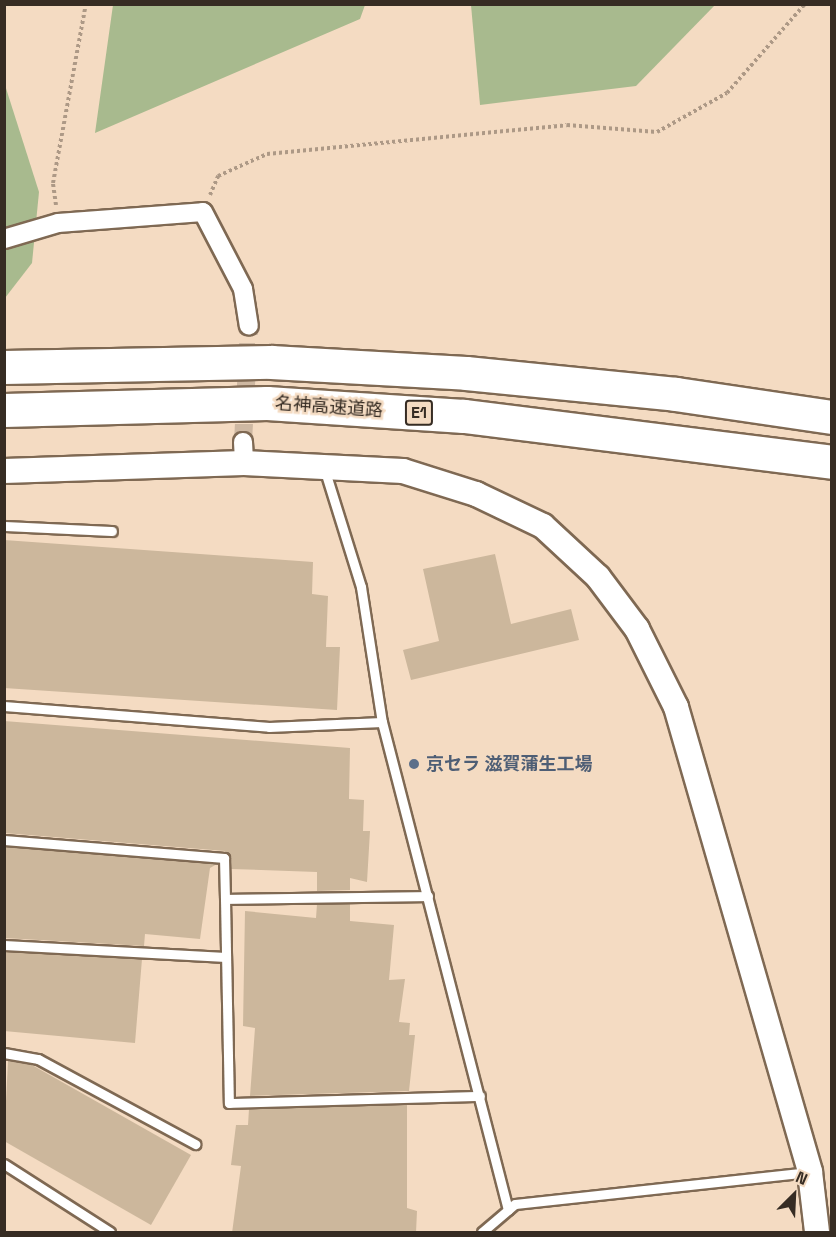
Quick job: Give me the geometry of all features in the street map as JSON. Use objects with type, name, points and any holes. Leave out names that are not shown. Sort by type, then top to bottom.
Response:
[{"type":"highway","points":[[4,367],[259,362],[455,372],[676,394],[831,417]]},
{"type":"highway","name":"名神高速道路","points":[[4,410],[267,403],[487,419],[831,462]]},
{"type":"street","points":[[4,239],[58,223],[203,212],[243,289],[249,326]]},
{"type":"street","points":[[4,471],[243,452],[324,468],[403,471],[476,494],[543,525],[598,577],[637,629],[676,707],[810,1172],[816,1233]]},
{"type":"lane","points":[[324,468],[361,587],[382,722],[508,1209]]},
{"type":"lane","points":[[4,526],[112,531]]},
{"type":"lane","points":[[4,706],[269,727],[382,722]]},
{"type":"lane","points":[[4,840],[224,858],[229,1103],[480,1096]]},
{"type":"lane","points":[[225,899],[428,896]]},
{"type":"lane","points":[[4,945],[226,957]]},
{"type":"lane","points":[[4,1053],[38,1059],[195,1144]]},
{"type":"lane","points":[[4,1164],[110,1233]]},
{"type":"lane","points":[[482,1233],[515,1204],[810,1172]]},
{"type":"path","points":[[58,223],[53,183],[86,4]]},
{"type":"path","points":[[203,212],[218,176],[267,154],[567,125],[657,132],[727,93],[805,4]]},
{"type":"green space","points":[[113,4],[365,5],[360,19],[95,133]]},
{"type":"green space","points":[[471,4],[715,5],[636,86],[480,105]]},
{"type":"green space","points":[[4,82],[39,192],[32,263],[5,298]]},
{"type":"building","points":[[4,540],[313,562],[312,594],[328,596],[326,647],[340,647],[337,710],[4,688]]},
{"type":"building","points":[[495,554],[511,624],[571,609],[579,640],[411,680],[403,650],[439,641],[423,569]]},
{"type":"building","points":[[4,721],[350,748],[349,799],[364,800],[363,831],[370,831],[367,882],[350,878],[350,890],[317,891],[317,872],[231,869],[225,851],[4,833]]},
{"type":"building","points":[[4,847],[217,864],[210,868],[200,939],[145,934],[144,946],[4,938]]},
{"type":"building","points":[[317,904],[350,904],[350,921],[394,925],[389,980],[405,979],[399,1022],[410,1023],[409,1035],[415,1035],[409,1091],[250,1096],[255,1028],[243,1026],[245,911],[316,918]]},
{"type":"building","points":[[4,952],[142,959],[135,1043],[4,1031]]},
{"type":"building","points":[[8,1061],[32,1065],[191,1155],[151,1225],[4,1141]]},
{"type":"building","points":[[407,1105],[407,1208],[417,1211],[416,1233],[232,1233],[241,1166],[231,1165],[236,1125],[248,1125],[249,1109]]},
{"type":"tunnel","points":[[243,442],[249,326]]},
{"type":"place","name":"京セラ 滋賀蒲生工場","points":[[414,764]]}]
